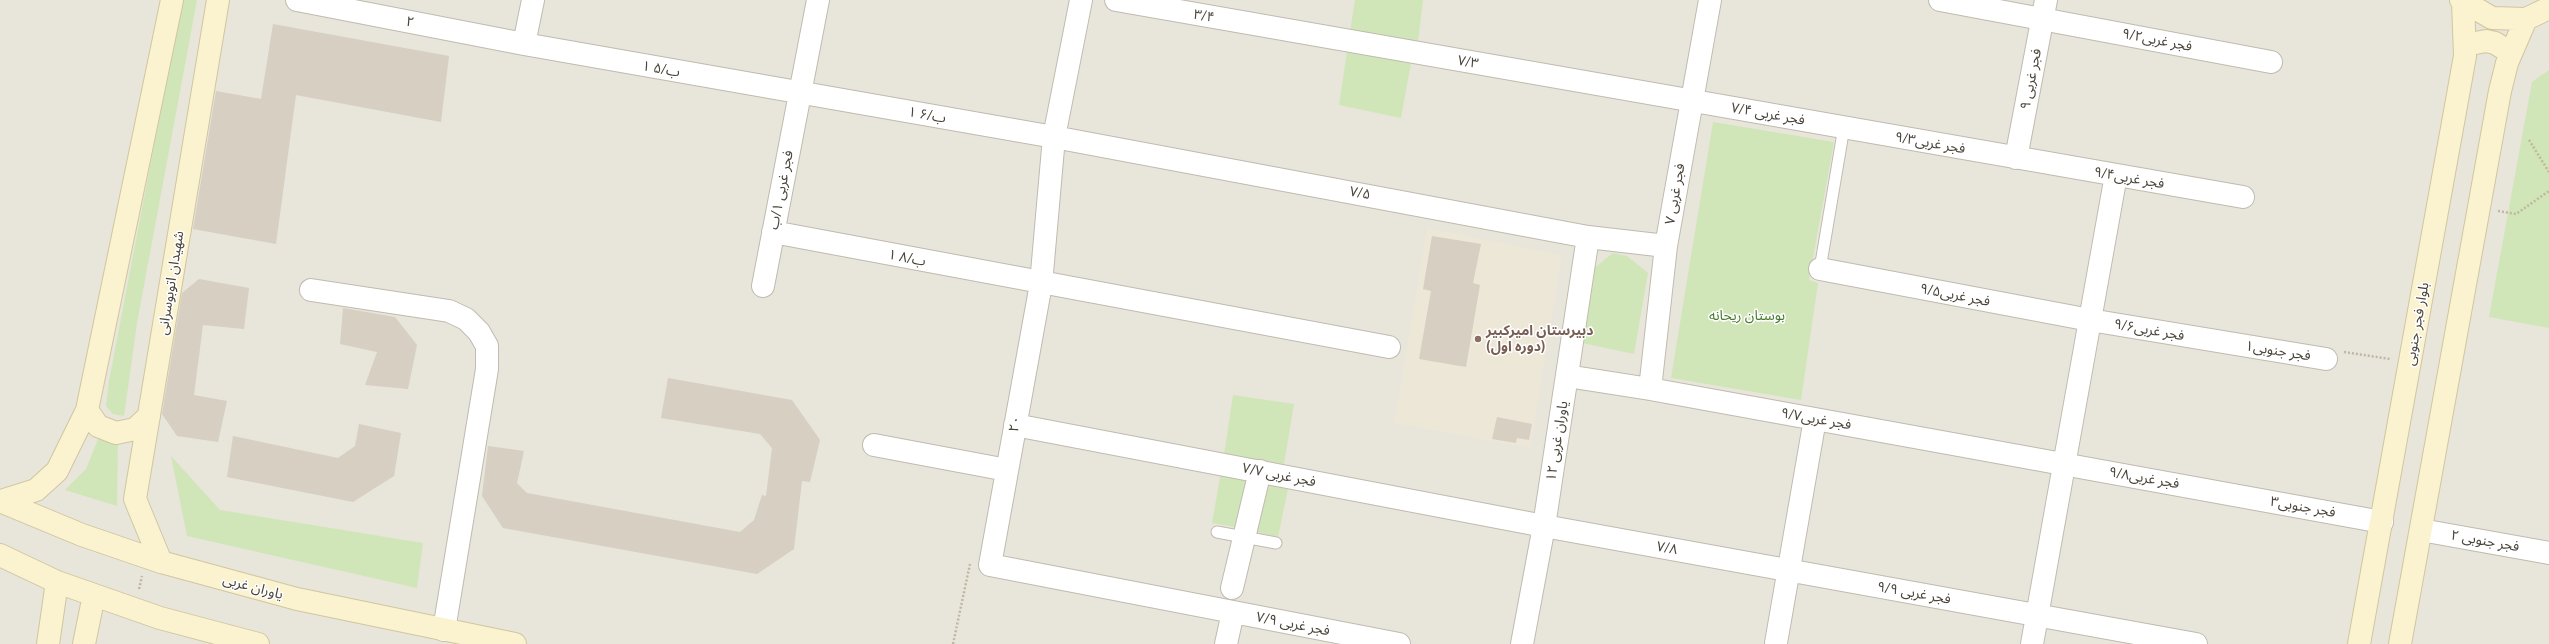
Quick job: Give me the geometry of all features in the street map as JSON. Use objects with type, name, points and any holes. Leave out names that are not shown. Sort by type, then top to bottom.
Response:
[{"type":"main road","points":[[0,501],[36,490],[57,471],[87,410],[172,0]]},
{"type":"main road","name":"شهیدان اتوبوسرانی","points":[[154,560],[135,499],[218,0]]},
{"type":"main road","points":[[2462,1],[2492,18],[2526,19],[2549,8]]},
{"type":"main road","name":"بلوار فجر جنوبی","points":[[2359,644],[2382,522],[2465,45],[2462,1]]},
{"type":"main road","points":[[2400,644],[2500,91],[2511,52],[2526,19]]},
{"type":"main road","points":[[2465,45],[2486,41],[2495,43],[2511,52]]},
{"type":"main road","points":[[87,410],[98,426],[116,433],[135,429],[149,416]]},
{"type":"main road","name":"یاوران غربی","points":[[0,501],[82,535],[154,560],[297,599],[515,644]]},
{"type":"main road","points":[[0,555],[57,582],[160,618],[258,644]]},
{"type":"main road","points":[[48,644],[57,582]]},
{"type":"main road","points":[[85,636],[94,595]]},
{"type":"main road","points":[[52,622],[71,620],[85,636]]},
{"type":"street","name":"۲","points":[[297,0],[524,44]]},
{"type":"street","points":[[524,44],[533,0]]},
{"type":"street","name":"فجر غربی ۱/ب","points":[[762,286],[818,0]]},
{"type":"street","name":"۲۰","points":[[990,565],[1041,284],[1054,137],[1081,0]]},
{"type":"street","name":"۳/۴","points":[[1116,0],[1244,23]]},
{"type":"street","name":"۷ فجر غربی","points":[[1650,389],[1666,246],[1710,0]]},
{"type":"street","name":"فجر غربی۹/۲","points":[[1940,0],[2044,10],[2271,62]]},
{"type":"street","name":"۹ فجر غربی","points":[[2016,158],[2044,10]]},
{"type":"street","name":"۷/۳","points":[[1244,23],[1692,101]]},
{"type":"street","name":"۱ ب/۵","points":[[524,44],[799,94]]},
{"type":"street","name":"۱ ب/۶","points":[[799,94],[1054,137]]},
{"type":"street","name":"۷/۴ فجر غربی","points":[[1692,101],[1844,127]]},
{"type":"street","name":"فجر غربی۹/۳","points":[[1844,127],[2016,158]]},
{"type":"street","name":"۷/۵","points":[[1054,137],[1588,237],[1666,246]]},
{"type":"street","name":"فجر غربی۹/۴","points":[[2016,158],[2243,197]]},
{"type":"street","points":[[2032,644],[2116,175]]},
{"type":"street","name":"۱ ب/۸","points":[[773,232],[1041,284],[1389,347]]},
{"type":"street","name":"۱۲ یاوران غربی","points":[[1522,644],[1544,526],[1588,237]]},
{"type":"street","name":"فجر غربی۹/۵","points":[[1820,269],[2090,320]]},
{"type":"street","points":[[311,290],[449,312],[466,319],[479,332],[487,346],[487,369],[444,630]]},
{"type":"street","name":"فجر غربی۹/۶","points":[[2090,320],[2208,340]]},
{"type":"street","name":"فجر جنوبی۱","points":[[2208,340],[2326,359]]},
{"type":"street","name":"فجر غربی۹/۷","points":[[1567,376],[1650,389],[2064,464]]},
{"type":"street","points":[[1776,643],[1790,570],[1815,419]]},
{"type":"street","name":"۷/۷ فجر غربی","points":[[1015,425],[1544,526]]},
{"type":"street","points":[[874,445],[1007,470]]},
{"type":"street","name":"فجر غربی۹/۸","points":[[2064,464],[2223,493]]},
{"type":"street","points":[[1232,588],[1260,471]]},
{"type":"street","name":"فجر جنوبی۳","points":[[2223,493],[2382,522]]},
{"type":"street","name":"۷/۸","points":[[1544,526],[1790,570]]},
{"type":"street","name":"۲ فجر جنوبی","points":[[2421,530],[2549,553]]},
{"type":"street","name":"۷/۹ فجر غربی","points":[[990,565],[1399,644]]},
{"type":"street","name":"۹/۹ فجر غربی","points":[[1790,570],[2196,644]]},
{"type":"street","points":[[1226,644],[1233,612]]},
{"type":"lane","points":[[1820,269],[1844,127]]},
{"type":"lane","points":[[1217,532],[1276,543]]},
{"type":"path","points":[[2529,140],[2549,172]]},
{"type":"path","points":[[2480,207],[2516,214],[2549,191]]},
{"type":"path","name":"فجر جنوبی۱","points":[[2326,359],[2327,349],[2410,362]]},
{"type":"path","points":[[133,608],[154,560]]},
{"type":"path","points":[[953,644],[968,564],[990,565]]},
{"type":"shaded area","points":[[0,0],[2549,0],[2549,644],[0,644]]},
{"type":"shaded area","name":"دبیرستان امیرکبیر (دوره اول)","points":[[1427,228],[1562,255],[1530,448],[1394,423]]},
{"type":"green space","points":[[182,0],[197,0],[137,323],[124,416],[113,414],[106,406],[109,381]]},
{"type":"green space","points":[[1355,0],[1423,0],[1418,42],[1350,32]]},
{"type":"green space","points":[[1347,52],[1411,63],[1401,118],[1339,105]]},
{"type":"green space","points":[[2549,70],[2549,328],[2489,317],[2532,82]]},
{"type":"green space","name":"بوستان ریحانه","points":[[1713,122],[1834,142],[1809,280],[1818,283],[1801,400],[1671,378]]},
{"type":"green space","points":[[1613,253],[1627,256],[1648,273],[1634,354],[1582,343],[1592,270]]},
{"type":"green space","points":[[1233,395],[1294,404],[1284,464],[1224,455]]},
{"type":"green space","points":[[99,437],[118,439],[117,506],[65,490],[86,469]]},
{"type":"green space","points":[[171,456],[220,510],[423,543],[417,588],[187,536]]},
{"type":"green space","points":[[1221,472],[1249,477],[1240,528],[1212,523]]},
{"type":"green space","points":[[1263,479],[1289,484],[1278,537],[1252,531]]},
{"type":"building","points":[[273,24],[449,56],[441,122],[296,95],[276,244],[193,229],[216,91],[261,99]]},
{"type":"building","points":[[1432,236],[1481,244],[1473,283],[1480,285],[1466,367],[1419,359],[1431,291],[1423,289]]},
{"type":"building","points":[[199,279],[249,288],[244,329],[203,325],[194,395],[227,401],[218,442],[177,436],[162,414],[182,293]]},
{"type":"building","points":[[343,308],[395,317],[417,345],[408,389],[365,385],[377,352],[340,344]]},
{"type":"building","points":[[668,378],[792,400],[820,440],[810,482],[802,481],[794,549],[757,574],[503,528],[482,496],[488,446],[524,451],[517,483],[527,493],[740,532],[754,520],[762,495],[766,496],[772,448],[760,434],[661,418]]},
{"type":"building","points":[[1497,417],[1532,424],[1529,440],[1517,438],[1516,443],[1492,439]]},
{"type":"building","points":[[359,424],[401,433],[394,476],[353,502],[227,477],[233,436],[338,458],[355,446]]},
{"type":"place","name":"دبیرستان امیرکبیر (دوره اول)","points":[[1478,339]]}]
